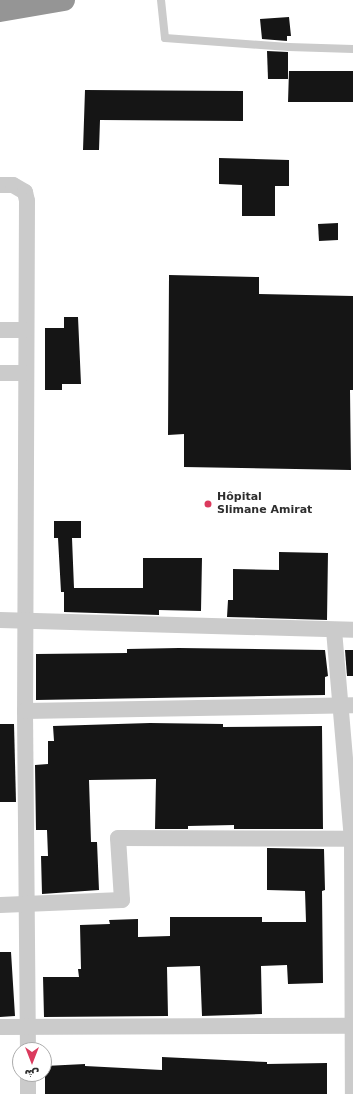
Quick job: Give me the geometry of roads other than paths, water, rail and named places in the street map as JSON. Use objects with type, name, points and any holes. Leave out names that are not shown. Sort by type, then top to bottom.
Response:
[{"type":"highway","points":[[0,11],[64,0]]},
{"type":"street","points":[[0,185],[13,185],[26,192],[25,711],[28,1042]]},
{"type":"street","points":[[0,330],[26,330]]},
{"type":"street","points":[[0,373],[26,373]]},
{"type":"street","points":[[0,620],[26,619],[353,630]]},
{"type":"street","points":[[334,630],[346,705],[352,839],[353,1094]]},
{"type":"street","points":[[25,711],[346,705]]},
{"type":"street","points":[[0,904],[122,900],[118,838],[352,839]]},
{"type":"street","points":[[0,1027],[352,1026]]},
{"type":"street","points":[[28,1082],[28,1094]]},
{"type":"lane","points":[[161,0],[165,38],[289,47],[353,49]]},
{"type":"place","name":"Hôpital Slimane Amirat","points":[[208,504]]}]
